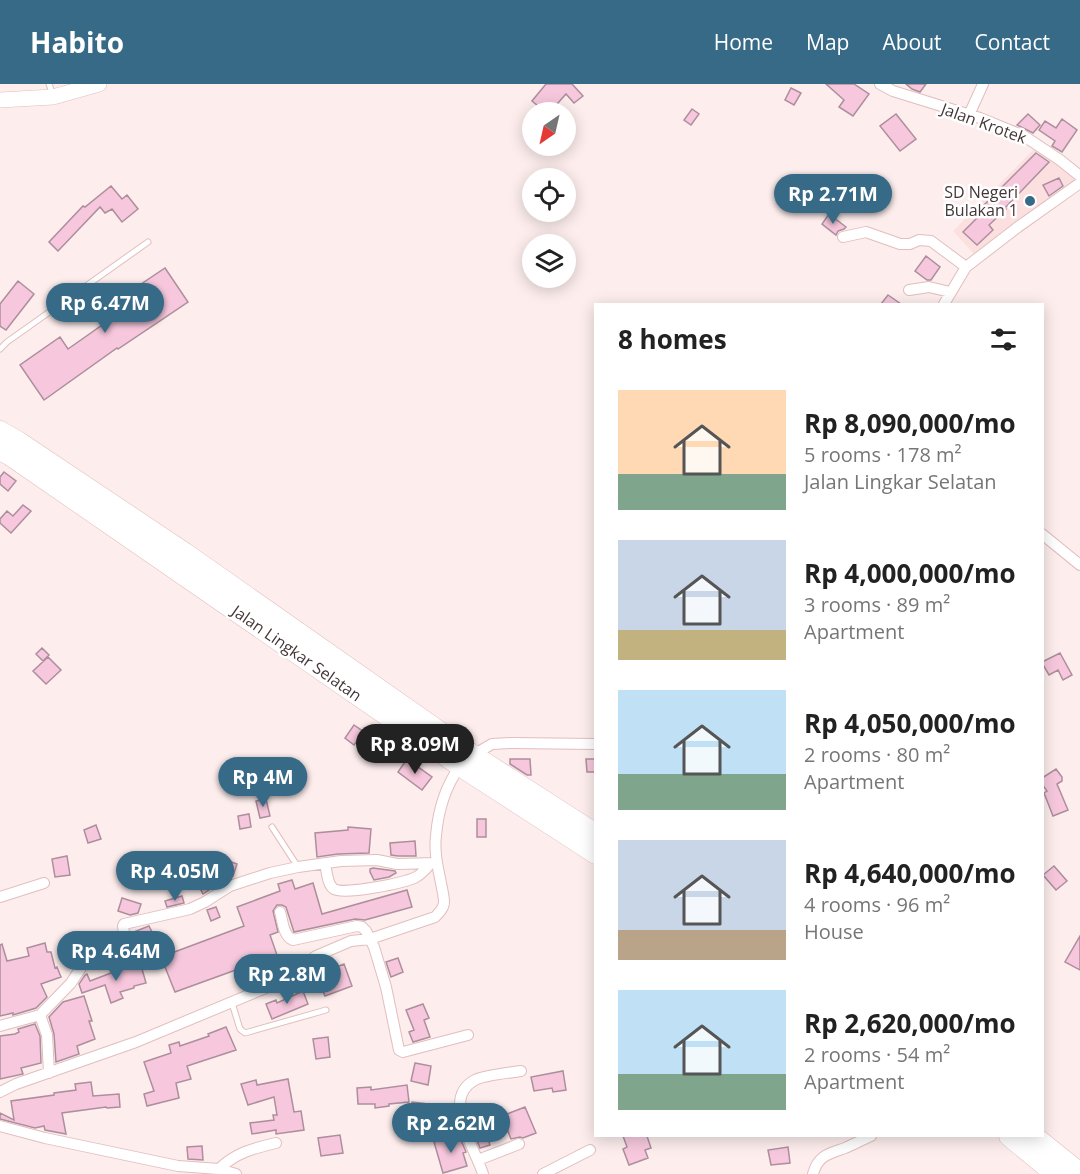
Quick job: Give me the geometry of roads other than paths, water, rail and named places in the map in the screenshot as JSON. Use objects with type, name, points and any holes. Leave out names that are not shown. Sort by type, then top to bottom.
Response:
[{"type":"highway","name":"Jalan Lingkar Selatan","points":[[0,431],[185,553],[594,853]]},
{"type":"highway","name":"Jalan Lingkar Selatan","points":[[0,450],[467,761],[594,833]]},
{"type":"highway","points":[[1010,1137],[1056,1174]]},
{"type":"highway","points":[[1035,1137],[1078,1169]]},
{"type":"street","points":[[0,100],[99,84]]},
{"type":"street","name":"Jalan Krotek","points":[[880,84],[901,94],[969,115],[1024,136],[1080,176]]},
{"type":"street","points":[[969,115],[983,84]]},
{"type":"street","points":[[944,303],[966,267],[1080,183]]},
{"type":"street","points":[[843,237],[866,232],[900,244],[910,244],[919,240],[930,241],[966,267]]},
{"type":"street","points":[[909,290],[929,287],[950,292]]},
{"type":"street","points":[[1044,536],[1080,565]]},
{"type":"street","points":[[0,1092],[16,1084],[136,1042],[231,1002],[291,976],[316,956],[351,941],[370,939],[429,920],[439,914],[444,903],[433,864],[441,806],[451,779],[467,761],[492,744],[594,744]]},
{"type":"street","points":[[0,1026],[40,1015],[71,983],[86,960],[122,952],[125,945],[124,924],[190,909],[230,886],[298,867],[341,861],[377,860],[397,864],[433,864]]},
{"type":"street","points":[[325,864],[330,885],[337,891],[355,891],[415,878],[433,864]]},
{"type":"street","points":[[0,897],[44,883]]},
{"type":"street","points":[[280,912],[286,934],[293,940],[357,926],[366,931],[382,971],[399,1050],[403,1052],[468,1035]]},
{"type":"street","points":[[40,1015],[47,1035],[49,1073]]},
{"type":"street","points":[[483,1174],[462,1123],[460,1108],[463,1091],[476,1080],[521,1071]]},
{"type":"street","points":[[0,1126],[179,1170],[219,1169],[236,1174]]},
{"type":"street","points":[[813,1174],[816,1166],[827,1154],[869,1137]]},
{"type":"street","points":[[219,1169],[228,1161],[250,1149],[276,1143]]},
{"type":"street","points":[[478,1160],[519,1144]]},
{"type":"street","points":[[543,1174],[590,1150]]},
{"type":"lane","points":[[0,349],[148,242]]},
{"type":"lane","points":[[272,827],[298,867]]},
{"type":"lane","points":[[231,1002],[240,1029],[245,1034],[326,1010]]},
{"type":"place","name":"SD Negeri Bulakan 1","points":[[1030,201]]}]
